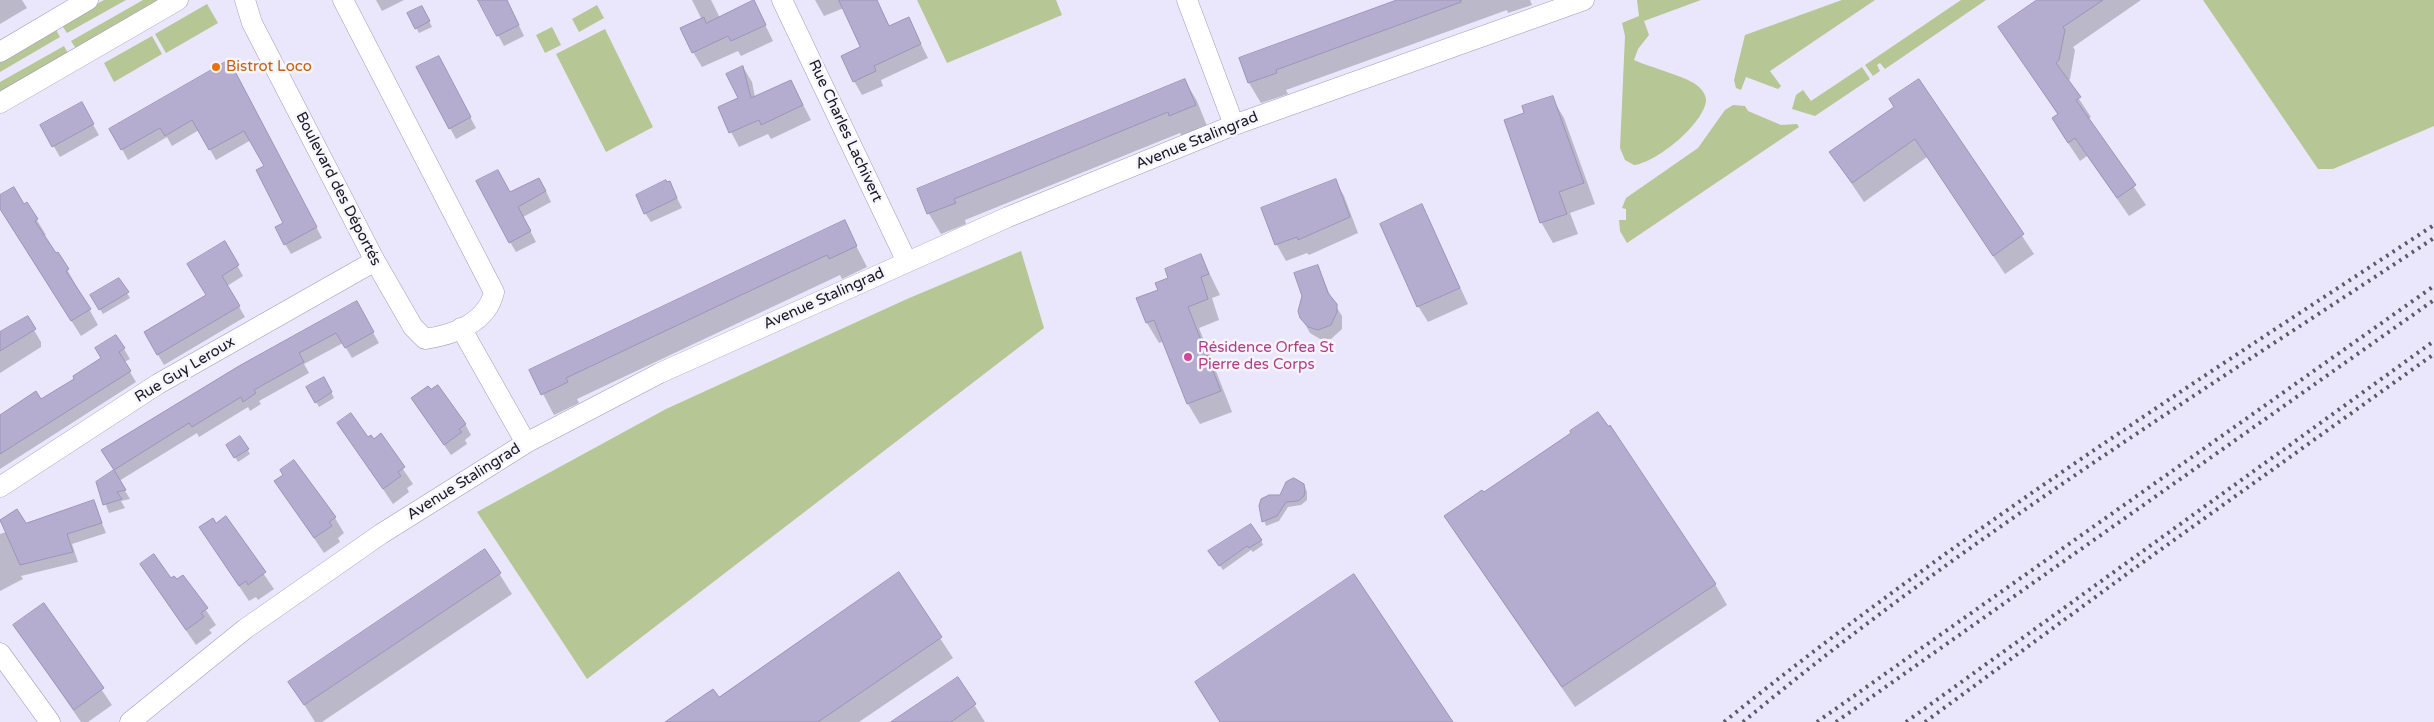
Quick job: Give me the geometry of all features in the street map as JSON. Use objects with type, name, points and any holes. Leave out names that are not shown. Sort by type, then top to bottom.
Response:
[{"type":"street","points":[[0,52],[88,0]]},
{"type":"street","points":[[0,102],[178,0]]},
{"type":"street","name":"Boulevard des Déportés","points":[[245,0],[252,23],[375,261],[413,327],[425,339],[444,336],[479,318],[490,306],[494,292],[343,0]]},
{"type":"street","name":"Rue Charles Lachivert","points":[[782,0],[907,262]]},
{"type":"street","points":[[1187,0],[1234,125]]},
{"type":"street","name":"Avenue Stalingrad","points":[[130,722],[271,609],[381,534],[526,443],[660,373],[1008,217],[1234,125],[1584,0]]},
{"type":"street","name":"Rue Guy Leroux","points":[[0,487],[158,384],[375,261]]},
{"type":"street","points":[[461,328],[526,443]]},
{"type":"street","points":[[0,654],[50,722]]},
{"type":"green space","points":[[104,0],[126,0],[67,33],[61,24]]},
{"type":"green space","points":[[143,0],[166,0],[77,50],[71,41]]},
{"type":"green space","points":[[917,0],[1056,0],[1062,15],[947,63]]},
{"type":"green space","points":[[1637,0],[1701,0],[1644,21],[1649,35],[1638,49],[1634,60],[1694,83],[1703,91],[1706,100],[1704,109],[1697,120],[1678,140],[1654,157],[1634,165],[1625,160],[1620,148],[1625,36],[1622,23],[1639,16]]},
{"type":"green space","points":[[1842,0],[1875,0],[1770,71],[1781,86],[1778,89],[1746,77],[1741,90],[1736,88],[1734,80],[1745,35]]},
{"type":"green space","points":[[1961,0],[1986,0],[1885,69],[1880,63],[1877,65],[1880,71],[1873,76],[1865,65]]},
{"type":"green space","points":[[2203,0],[2434,0],[2434,126],[2333,169],[2318,169]]},
{"type":"green space","points":[[207,4],[218,23],[166,53],[155,34]]},
{"type":"green space","points":[[597,5],[604,18],[579,32],[572,19]]},
{"type":"green space","points":[[552,27],[561,45],[545,53],[536,35]]},
{"type":"green space","points":[[55,28],[60,37],[0,72],[0,59]]},
{"type":"green space","points":[[605,29],[653,127],[606,152],[556,54]]},
{"type":"green space","points":[[152,36],[162,54],[114,82],[104,63]]},
{"type":"green space","points":[[64,46],[69,55],[0,94],[0,82]]},
{"type":"green space","points":[[1862,67],[1870,79],[1815,116],[1792,109],[1796,95],[1803,90],[1811,101]]},
{"type":"green space","points":[[1733,105],[1745,106],[1748,111],[1781,125],[1797,124],[1799,127],[1627,243],[1620,231],[1619,220],[1626,220],[1626,209],[1622,208],[1626,198],[1698,148],[1725,110]]},
{"type":"green space","points":[[1021,251],[1044,328],[587,679],[477,512],[666,409],[907,299]]},
{"type":"building","points":[[478,0],[507,0],[519,25],[497,36]]},
{"type":"building","points":[[754,0],[766,25],[731,41],[728,36],[692,53],[680,28],[704,17],[706,23]]},
{"type":"building","points":[[839,0],[877,0],[889,26],[909,17],[921,44],[874,66],[876,71],[853,82],[841,56],[860,47]]},
{"type":"building","points":[[1397,0],[1461,0],[1461,2],[1276,70],[1277,73],[1248,83],[1239,58]]},
{"type":"building","points":[[2037,0],[2103,0],[2063,27],[2065,30],[2059,60],[2056,63],[2081,97],[2076,100],[2136,185],[2117,198],[2075,138],[2068,143],[2052,118],[2058,114],[1998,27]]},
{"type":"building","points":[[422,6],[430,21],[415,29],[407,13]]},
{"type":"building","points":[[439,56],[471,117],[449,129],[416,67]]},
{"type":"building","points":[[229,60],[317,227],[284,245],[275,227],[283,223],[256,170],[264,166],[244,131],[209,150],[192,120],[165,136],[160,128],[121,150],[109,129]]},
{"type":"building","points":[[743,66],[751,98],[791,80],[803,105],[761,125],[759,120],[729,133],[718,107],[738,98],[726,74]]},
{"type":"building","points":[[1185,79],[1196,105],[1169,116],[1168,112],[954,199],[956,203],[927,214],[917,189]]},
{"type":"building","points":[[1919,79],[2024,234],[1993,256],[1915,139],[1852,183],[1829,152],[1894,107],[1889,99]]},
{"type":"building","points":[[1553,96],[1584,183],[1559,192],[1567,214],[1540,223],[1504,120],[1524,113],[1522,106]]},
{"type":"building","points":[[82,102],[94,124],[52,147],[40,125]]},
{"type":"building","points":[[498,170],[510,192],[539,178],[546,191],[518,207],[531,231],[509,243],[476,181]]},
{"type":"building","points":[[1336,179],[1350,217],[1298,240],[1297,237],[1275,245],[1261,208]]},
{"type":"building","points":[[666,180],[667,182],[670,181],[677,198],[644,214],[636,195]]},
{"type":"building","points":[[14,187],[24,204],[27,202],[38,219],[35,221],[69,269],[66,271],[91,309],[71,321],[0,209],[0,195]]},
{"type":"building","points":[[1422,204],[1460,288],[1417,307],[1380,224]]},
{"type":"building","points":[[845,220],[857,246],[829,259],[827,255],[739,296],[566,378],[568,382],[541,395],[529,370]]},
{"type":"building","points":[[225,241],[239,265],[222,276],[240,306],[157,355],[144,332],[206,295],[187,264]]},
{"type":"building","name":"Résidence Orfea St Pierre des Corps","points":[[1201,254],[1209,274],[1201,277],[1208,299],[1188,307],[1221,391],[1187,404],[1154,320],[1146,323],[1136,298],[1158,290],[1155,283],[1168,278],[1165,269]]},
{"type":"building","points":[[1318,265],[1328,293],[1337,304],[1337,312],[1331,325],[1318,330],[1308,327],[1300,318],[1298,311],[1302,296],[1294,273]]},
{"type":"building","points":[[119,278],[129,292],[99,310],[90,295]]},
{"type":"building","points":[[357,301],[374,332],[345,348],[336,333],[299,353],[304,362],[254,390],[256,393],[243,402],[241,397],[192,427],[189,423],[114,470],[101,450],[239,366]]},
{"type":"building","points":[[28,316],[36,329],[0,351],[0,332]]},
{"type":"building","points":[[116,335],[125,348],[119,352],[131,371],[0,454],[0,415],[36,391],[41,399],[74,379],[73,376],[101,358],[95,348]]},
{"type":"building","points":[[324,377],[332,392],[315,403],[306,387]]},
{"type":"building","points":[[438,385],[466,424],[459,429],[462,432],[444,445],[411,398],[428,386],[431,389]]},
{"type":"building","points":[[1598,412],[1609,427],[1610,425],[1716,584],[1562,687],[1444,516],[1482,490],[1484,492],[1571,433],[1570,431]]},
{"type":"building","points":[[351,413],[368,437],[371,435],[374,439],[381,433],[405,467],[398,472],[401,476],[383,489],[337,423]]},
{"type":"building","points":[[240,436],[249,449],[234,458],[226,445]]},
{"type":"building","points":[[294,460],[336,517],[329,522],[332,526],[314,538],[274,481],[283,475],[280,470]]},
{"type":"building","points":[[114,470],[126,490],[117,492],[122,499],[103,505],[96,482]]},
{"type":"building","points":[[1294,478],[1304,484],[1304,496],[1298,501],[1286,502],[1277,516],[1262,522],[1259,506],[1261,499],[1269,495],[1280,495],[1286,482]]},
{"type":"building","points":[[94,500],[102,523],[67,534],[73,552],[20,565],[0,520],[17,509],[26,523]]},
{"type":"building","points":[[226,516],[266,572],[248,585],[246,581],[239,586],[199,527],[213,518],[216,523]]},
{"type":"building","points":[[1251,524],[1262,540],[1249,548],[1247,546],[1219,566],[1208,551]]},
{"type":"building","points":[[485,549],[501,573],[304,705],[288,682]]},
{"type":"building","points":[[154,554],[171,578],[174,576],[177,579],[183,575],[208,608],[201,613],[204,617],[186,630],[140,564]]},
{"type":"building","points":[[899,572],[942,637],[818,722],[665,722],[713,689],[719,697]]},
{"type":"building","points":[[1354,574],[1453,722],[1220,722],[1195,682]]},
{"type":"building","points":[[44,603],[104,688],[74,710],[13,625]]},
{"type":"building","points":[[958,677],[976,704],[951,722],[891,722]]},
{"type":"railway","points":[[1724,722],[1809,655],[1984,526],[2073,464],[2434,225]]},
{"type":"railway","points":[[1743,722],[1909,592],[1995,531],[2169,412],[2434,238]]},
{"type":"railway","points":[[1817,722],[2434,286]]},
{"type":"railway","points":[[1836,722],[2434,300]]},
{"type":"railway","points":[[1906,722],[2434,341]]},
{"type":"railway","points":[[1925,722],[2135,568],[2434,354]]},
{"type":"place","name":"Bistrot Loco","points":[[216,67]]},
{"type":"place","name":"Résidence Orfea St Pierre des Corps","points":[[1188,357]]}]
